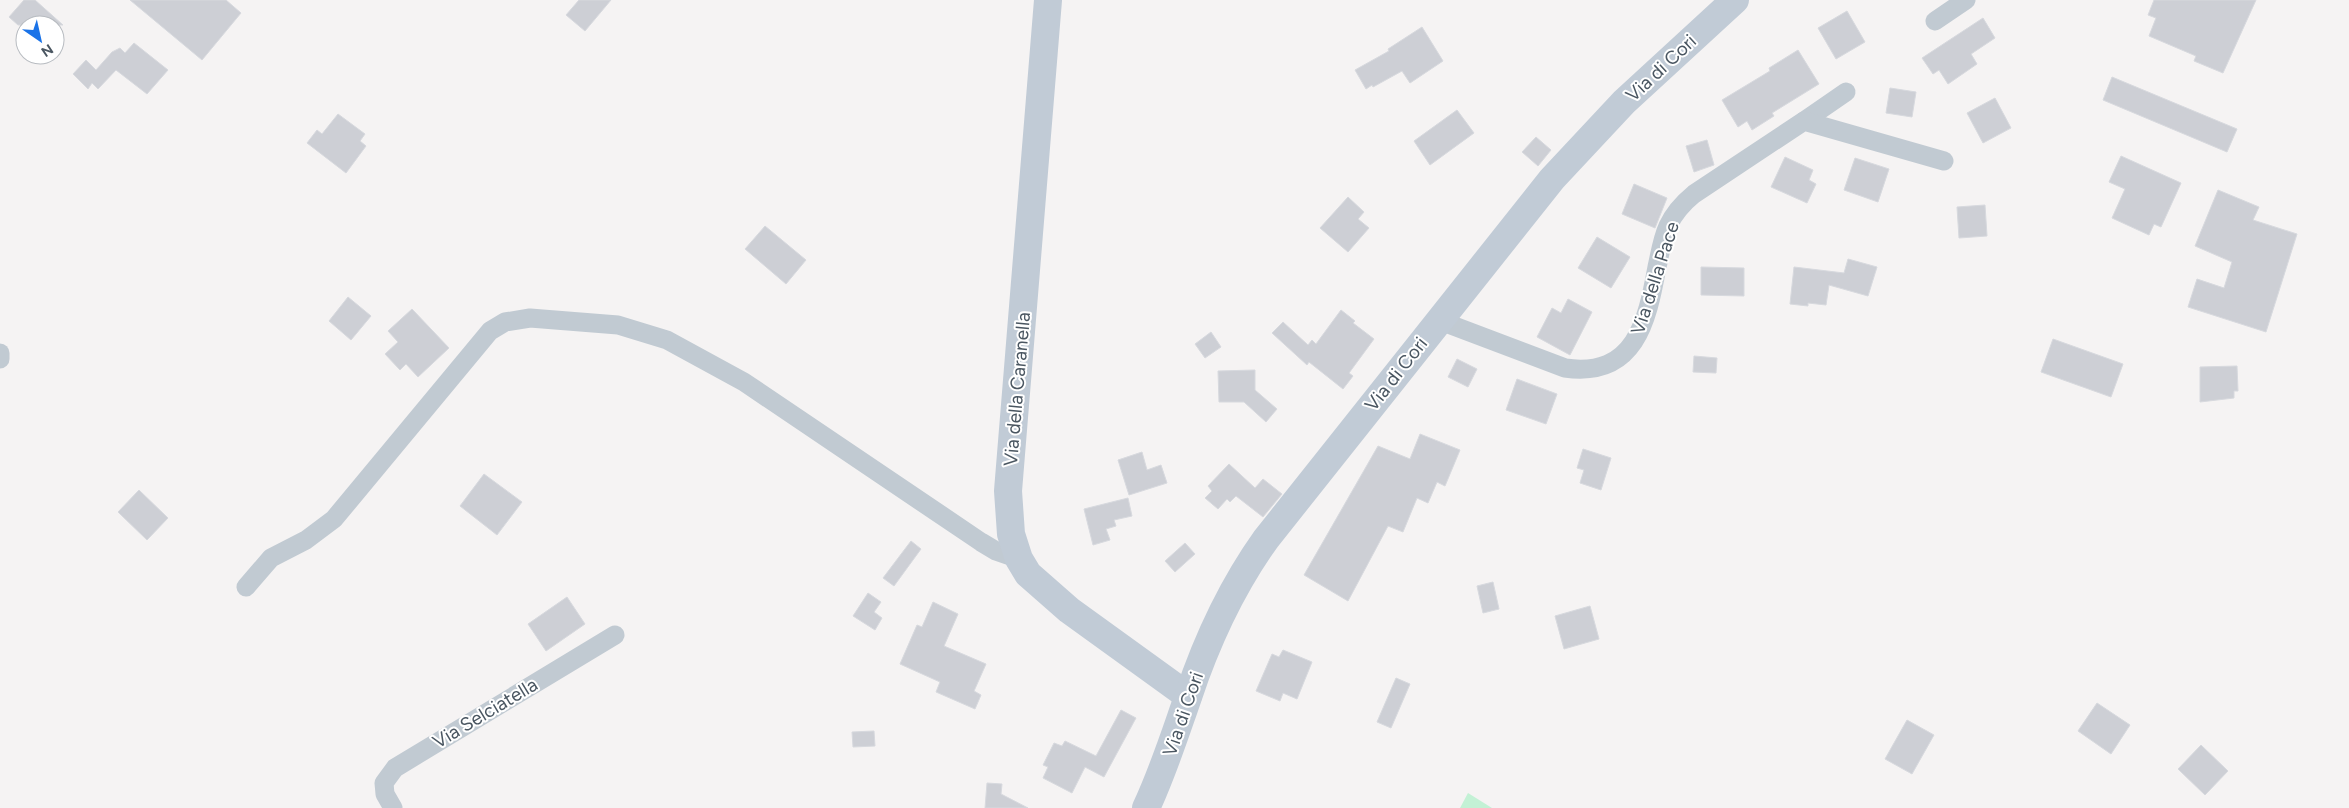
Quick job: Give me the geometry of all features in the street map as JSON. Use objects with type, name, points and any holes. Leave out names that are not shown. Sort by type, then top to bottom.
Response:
[{"type":"main road","name":"Via della Caranella","points":[[1048,0],[1008,491],[1010,526],[1019,559],[1032,579],[1058,602],[1188,696]]},
{"type":"main road","name":"Via di Cori","points":[[1146,808],[1163,770],[1188,696],[1218,620],[1245,569],[1438,320],[1537,197],[1586,142],[1663,64],[1735,0]]},
{"type":"street","points":[[1935,21],[1966,0]]},
{"type":"street","name":"Via della Pace","points":[[1438,320],[1565,368],[1589,369],[1615,361],[1630,348],[1641,331],[1664,236],[1676,212],[1694,194],[1846,92]]},
{"type":"street","points":[[1804,121],[1944,161]]},
{"type":"street","points":[[246,587],[271,558],[306,540],[334,519],[490,331],[506,322],[523,318],[618,325],[657,336],[682,347],[744,382],[981,542],[996,551],[1019,559]]},
{"type":"street","points":[[0,353],[0,359]]},
{"type":"street","name":"Via Selciatella","points":[[393,808],[385,794],[384,783],[395,768],[615,635]]},
{"type":"green space","points":[[1468,793],[1492,808],[1460,808]]},
{"type":"building","points":[[24,0],[35,0],[52,15],[15,15],[15,22],[9,17]]},
{"type":"building","points":[[130,0],[226,0],[241,13],[202,60]]},
{"type":"building","points":[[579,0],[611,0],[585,31],[566,15]]},
{"type":"building","points":[[2154,0],[2256,0],[2223,73],[2194,61],[2196,56],[2149,36],[2156,18],[2148,15]]},
{"type":"building","points":[[1847,11],[1865,42],[1836,59],[1818,28]]},
{"type":"building","points":[[1983,18],[1995,38],[1971,54],[1977,64],[1948,84],[1939,70],[1933,74],[1922,58]]},
{"type":"building","points":[[1422,27],[1443,61],[1410,83],[1402,71],[1366,89],[1355,70],[1389,51],[1388,49]]},
{"type":"building","points":[[134,43],[168,70],[147,94],[116,70],[98,89],[92,83],[88,89],[73,74],[86,60],[96,70],[112,52],[120,48],[125,53]]},
{"type":"building","points":[[1798,50],[1819,84],[1772,113],[1774,116],[1752,130],[1747,121],[1738,127],[1722,100],[1770,71],[1769,68]]},
{"type":"building","points":[[2112,77],[2237,129],[2227,152],[2103,100]]},
{"type":"building","points":[[1890,88],[1916,92],[1912,117],[1886,113]]},
{"type":"building","points":[[1995,98],[2011,128],[1983,143],[1967,113]]},
{"type":"building","points":[[1457,110],[1474,133],[1430,165],[1414,141]]},
{"type":"building","points":[[338,114],[365,134],[360,141],[366,146],[346,173],[307,143],[317,130],[322,134]]},
{"type":"building","points":[[1536,137],[1551,150],[1538,166],[1522,152]]},
{"type":"building","points":[[1707,140],[1714,165],[1694,172],[1686,146]]},
{"type":"building","points":[[2121,156],[2181,183],[2161,227],[2154,224],[2149,235],[2112,218],[2125,189],[2109,182]]},
{"type":"building","points":[[1785,157],[1813,170],[1809,180],[1816,184],[1807,203],[1771,187]]},
{"type":"building","points":[[1855,158],[1889,169],[1878,202],[1844,190]]},
{"type":"building","points":[[1634,184],[1667,198],[1655,228],[1622,214]]},
{"type":"building","points":[[2218,190],[2259,207],[2253,220],[2297,234],[2266,332],[2188,307],[2197,279],[2224,288],[2232,262],[2195,246]]},
{"type":"building","points":[[1348,197],[1364,212],[1358,219],[1369,228],[1348,252],[1320,228]]},
{"type":"building","points":[[1985,205],[1987,236],[1959,238],[1957,207]]},
{"type":"building","points":[[765,226],[806,260],[786,284],[745,249]]},
{"type":"building","points":[[1597,237],[1630,257],[1611,288],[1578,268]]},
{"type":"building","points":[[1848,259],[1877,267],[1868,296],[1829,285],[1826,305],[1790,304],[1794,267],[1844,273]]},
{"type":"building","points":[[1701,267],[1744,268],[1744,296],[1701,295]]},
{"type":"building","points":[[348,297],[371,316],[351,340],[329,321]]},
{"type":"building","points":[[1568,299],[1592,312],[1570,355],[1537,337],[1552,308],[1561,313]]},
{"type":"building","points":[[412,309],[449,348],[418,377],[406,364],[400,370],[385,354],[398,342],[388,331]]},
{"type":"building","points":[[1341,310],[1355,321],[1353,323],[1374,339],[1349,373],[1353,376],[1343,389],[1309,362],[1307,365],[1272,333],[1283,322],[1308,345],[1312,340],[1316,344]]},
{"type":"building","points":[[1211,332],[1221,347],[1205,358],[1195,344]]},
{"type":"building","points":[[2053,339],[2123,364],[2111,397],[2041,372]]},
{"type":"building","points":[[1694,356],[1717,358],[1716,373],[1693,372]]},
{"type":"building","points":[[1457,359],[1477,369],[1468,387],[1448,377]]},
{"type":"building","points":[[2237,366],[2238,391],[2234,391],[2234,398],[2200,402],[2200,367]]},
{"type":"building","points":[[1255,370],[1255,390],[1277,409],[1266,422],[1244,402],[1219,402],[1218,371]]},
{"type":"building","points":[[1517,379],[1557,394],[1546,424],[1506,410]]},
{"type":"building","points":[[1420,434],[1460,450],[1445,486],[1437,482],[1428,503],[1417,498],[1403,532],[1388,526],[1348,601],[1304,575],[1378,446],[1410,459]]},
{"type":"building","points":[[1583,449],[1611,458],[1601,490],[1580,483],[1584,470],[1577,468]]},
{"type":"building","points":[[1142,452],[1147,470],[1161,465],[1167,483],[1129,495],[1118,460]]},
{"type":"building","points":[[1229,464],[1255,488],[1263,479],[1282,494],[1263,517],[1236,496],[1230,502],[1227,499],[1218,509],[1205,498],[1212,491],[1208,486]]},
{"type":"building","points":[[484,474],[522,502],[497,535],[460,506]]},
{"type":"building","points":[[139,490],[168,518],[147,540],[118,512]]},
{"type":"building","points":[[1128,498],[1132,516],[1114,520],[1116,526],[1106,529],[1110,540],[1093,545],[1084,509]]},
{"type":"building","points":[[911,541],[921,549],[894,586],[883,578]]},
{"type":"building","points":[[1185,543],[1195,554],[1175,572],[1165,561]]},
{"type":"building","points":[[1493,582],[1499,609],[1483,613],[1477,586]]},
{"type":"building","points":[[868,593],[881,602],[874,612],[882,618],[875,630],[853,616]]},
{"type":"building","points":[[567,597],[585,624],[546,651],[528,624]]},
{"type":"building","points":[[933,602],[958,614],[944,646],[986,664],[974,691],[981,695],[975,709],[936,692],[940,682],[900,664],[917,625],[922,627]]},
{"type":"building","points":[[1590,606],[1599,639],[1564,649],[1555,616]]},
{"type":"building","points":[[1283,650],[1312,662],[1297,699],[1283,693],[1280,701],[1256,691],[1272,654],[1279,657]]},
{"type":"building","points":[[1396,678],[1410,684],[1391,728],[1377,722]]},
{"type":"building","points":[[2097,703],[2130,725],[2111,754],[2078,731]]},
{"type":"building","points":[[1121,710],[1136,718],[1104,777],[1085,767],[1072,793],[1043,778],[1048,767],[1043,765],[1054,743],[1062,746],[1065,741],[1096,756]]},
{"type":"building","points":[[1907,720],[1934,735],[1912,774],[1885,759]]},
{"type":"building","points":[[874,731],[875,746],[853,747],[852,732]]},
{"type":"building","points":[[2201,745],[2228,771],[2205,795],[2178,769]]},
{"type":"building","points":[[987,783],[1002,784],[1001,794],[1028,808],[985,808]]}]
